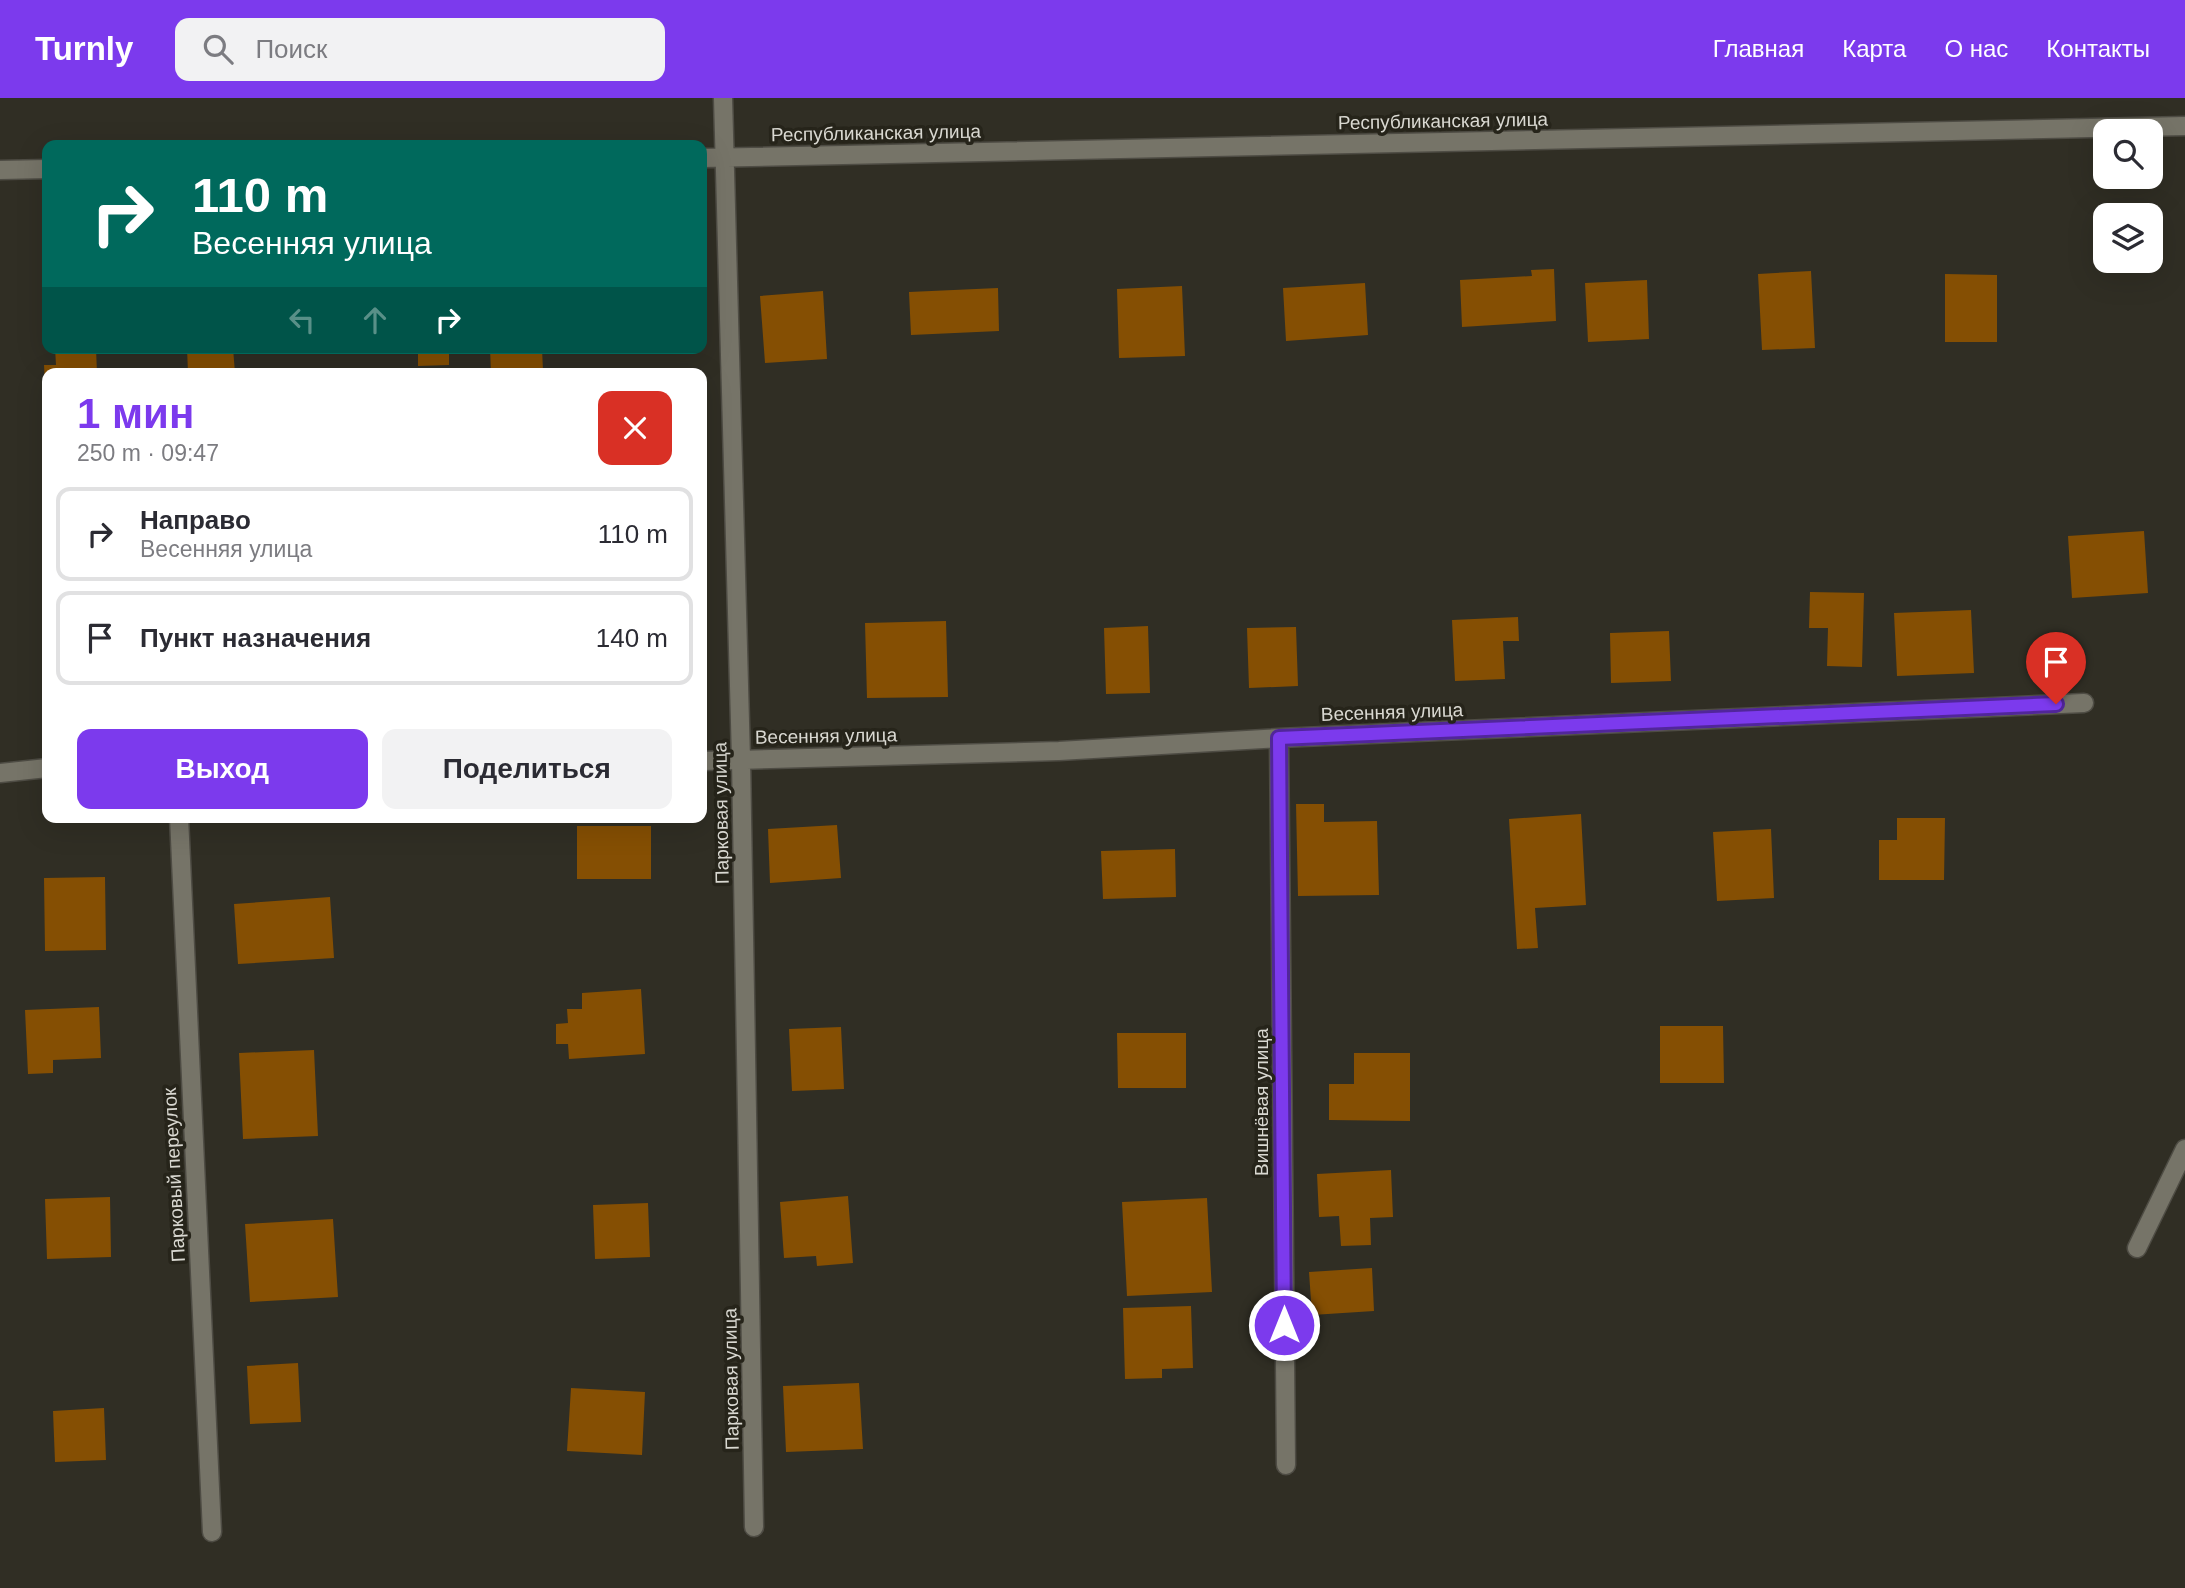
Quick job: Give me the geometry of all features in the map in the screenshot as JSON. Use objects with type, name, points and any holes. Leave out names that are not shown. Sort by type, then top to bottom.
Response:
[{"type":"street","name":"Парковая улица","points":[[723,98],[741,759],[754,1527]]},
{"type":"street","name":"Республиканская улица","points":[[707,158],[2185,126]]},
{"type":"street","points":[[0,170],[42,169]]},
{"type":"street","name":"Весенняя улица","points":[[707,761],[1059,751],[1279,738],[2084,703]]},
{"type":"street","name":"Вишнёвая улица","points":[[1279,738],[1286,1465]]},
{"type":"street","points":[[0,773],[42,769]]},
{"type":"street","name":"Парковый переулок","points":[[179,823],[212,1532]]},
{"type":"street","points":[[2137,1248],[2185,1149]]},
{"type":"building","points":[[1554,269],[1556,321],[1462,327],[1460,280],[1532,276],[1531,270]]},
{"type":"building","points":[[1811,271],[1815,348],[1762,350],[1758,274]]},
{"type":"building","points":[[1945,274],[1997,275],[1997,342],[1945,342]]},
{"type":"building","points":[[1647,280],[1649,339],[1588,342],[1585,283]]},
{"type":"building","points":[[1365,283],[1368,335],[1286,341],[1283,288]]},
{"type":"building","points":[[1182,286],[1185,356],[1119,358],[1117,289]]},
{"type":"building","points":[[998,288],[999,331],[911,335],[909,292]]},
{"type":"building","points":[[823,291],[827,359],[765,363],[760,296]]},
{"type":"building","points":[[55,354],[96,354],[97,368],[44,368],[44,365],[56,365]]},
{"type":"building","points":[[187,354],[233,354],[235,368],[188,368]]},
{"type":"building","points":[[418,354],[449,354],[449,365],[418,366]]},
{"type":"building","points":[[490,354],[542,354],[543,368],[491,368]]},
{"type":"building","points":[[2144,531],[2148,593],[2072,598],[2068,536]]},
{"type":"building","points":[[1810,592],[1864,593],[1862,667],[1827,666],[1828,628],[1809,628]]},
{"type":"building","points":[[1971,610],[1974,673],[1897,676],[1894,613]]},
{"type":"building","points":[[1518,617],[1519,641],[1503,641],[1505,679],[1455,681],[1452,620]]},
{"type":"building","points":[[946,621],[948,697],[867,698],[865,623]]},
{"type":"building","points":[[1148,626],[1150,693],[1106,694],[1104,628]]},
{"type":"building","points":[[1296,627],[1298,686],[1249,688],[1247,628]]},
{"type":"building","points":[[1669,631],[1671,681],[1611,683],[1610,633]]},
{"type":"building","points":[[1296,804],[1324,804],[1324,822],[1377,821],[1379,895],[1298,896]]},
{"type":"building","points":[[1581,814],[1586,905],[1535,908],[1538,948],[1517,949],[1509,819]]},
{"type":"building","points":[[1897,818],[1945,818],[1944,880],[1879,880],[1879,840],[1897,840]]},
{"type":"building","points":[[837,825],[841,878],[770,883],[768,829]]},
{"type":"building","points":[[577,826],[651,826],[651,879],[577,879]]},
{"type":"building","points":[[1771,829],[1774,898],[1717,901],[1713,832]]},
{"type":"building","points":[[1175,849],[1176,897],[1103,899],[1101,851]]},
{"type":"building","points":[[105,877],[106,950],[45,951],[44,878]]},
{"type":"building","points":[[330,897],[334,958],[238,964],[234,904]]},
{"type":"building","points":[[641,989],[645,1054],[569,1059],[568,1044],[556,1044],[556,1024],[568,1023],[567,1009],[582,1009],[582,993]]},
{"type":"building","points":[[99,1007],[101,1058],[53,1060],[53,1073],[28,1074],[25,1010]]},
{"type":"building","points":[[1660,1026],[1723,1026],[1724,1083],[1660,1083]]},
{"type":"building","points":[[841,1027],[844,1089],[792,1091],[789,1029]]},
{"type":"building","points":[[1117,1033],[1186,1033],[1186,1088],[1118,1088]]},
{"type":"building","points":[[314,1050],[318,1136],[243,1139],[239,1053]]},
{"type":"building","points":[[1354,1053],[1410,1053],[1410,1121],[1329,1120],[1329,1084],[1354,1084]]},
{"type":"building","points":[[1391,1170],[1393,1217],[1370,1218],[1371,1245],[1341,1246],[1339,1216],[1319,1217],[1317,1174]]},
{"type":"building","points":[[848,1196],[853,1263],[817,1266],[816,1256],[784,1258],[780,1202]]},
{"type":"building","points":[[110,1197],[111,1257],[47,1259],[45,1199]]},
{"type":"building","points":[[1207,1198],[1212,1292],[1127,1296],[1122,1202]]},
{"type":"building","points":[[648,1203],[650,1257],[595,1259],[593,1205]]},
{"type":"building","points":[[333,1219],[338,1297],[250,1302],[245,1224]]},
{"type":"building","points":[[1372,1268],[1374,1311],[1312,1315],[1309,1272]]},
{"type":"building","points":[[1191,1306],[1193,1368],[1162,1369],[1162,1378],[1125,1379],[1123,1308]]},
{"type":"building","points":[[298,1363],[301,1422],[250,1424],[247,1366]]},
{"type":"building","points":[[859,1383],[863,1449],[786,1452],[783,1386]]},
{"type":"building","points":[[571,1388],[645,1392],[642,1455],[567,1451]]},
{"type":"building","points":[[104,1408],[106,1460],[55,1462],[53,1411]]},
{"type":"route","points":[[1284,1325],[1279,738],[2056,704]]}]
